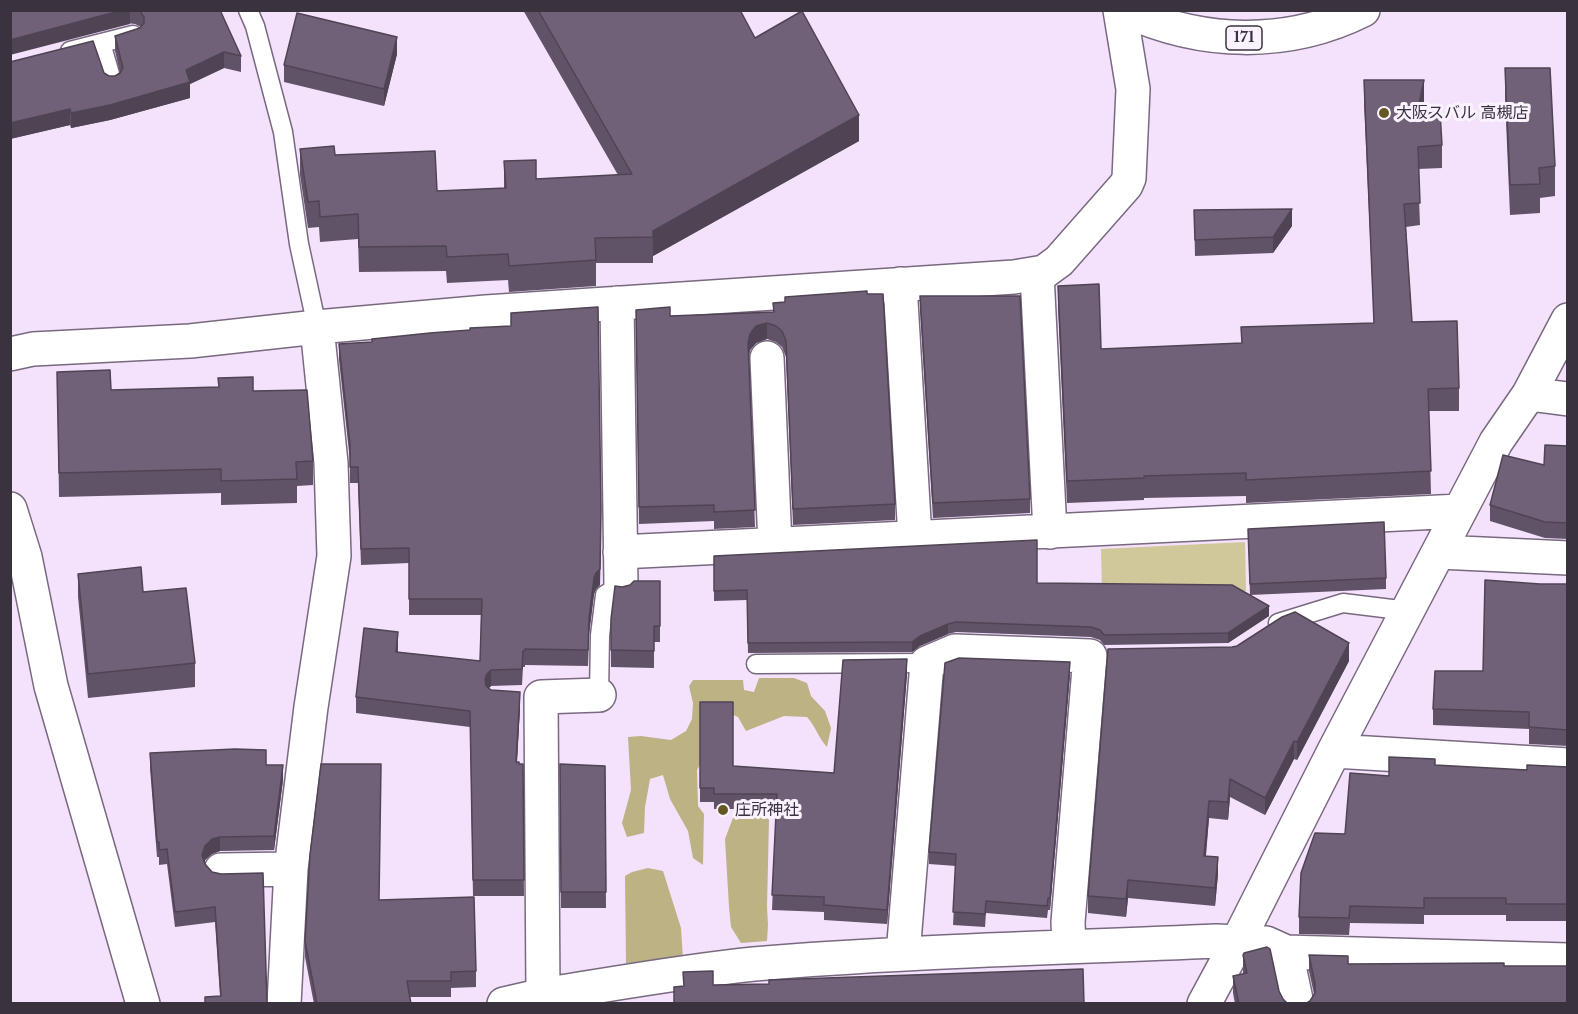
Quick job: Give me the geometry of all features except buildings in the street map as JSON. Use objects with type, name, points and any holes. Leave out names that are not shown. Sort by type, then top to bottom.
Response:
[{"type":"main road","points":[[10,354],[42,348],[189,340],[486,312],[1014,277],[1044,272],[1059,261],[1126,185],[1129,178],[1133,89],[1122,10]]},
{"type":"main road","name":"171","points":[[1122,10],[1144,19],[1195,33],[1248,38],[1274,36],[1326,26],[1363,10]]},
{"type":"main road","points":[[1037,274],[1050,532]]},
{"type":"main road","points":[[900,284],[915,538]]},
{"type":"main road","points":[[617,303],[621,585]]},
{"type":"main road","points":[[1204,1004],[1496,442],[1529,394],[1568,320]]},
{"type":"main road","points":[[284,1004],[291,869],[310,707],[334,556],[331,463],[317,327]]},
{"type":"main road","points":[[767,358],[776,545]]},
{"type":"main road","points":[[1529,394],[1568,399]]},
{"type":"main road","points":[[10,510],[26,557],[51,686],[143,1004]]},
{"type":"main road","points":[[620,552],[1460,511]]},
{"type":"main road","points":[[1439,552],[1568,558]]},
{"type":"main road","points":[[903,954],[927,663],[955,651],[1096,656],[1068,922],[1069,947]]},
{"type":"main road","points":[[543,995],[530,697],[599,695]]},
{"type":"main road","points":[[1334,752],[1568,765]]},
{"type":"main road","points":[[221,870],[291,869]]},
{"type":"main road","points":[[504,1004],[543,995],[649,991],[753,965],[903,954],[1069,947],[1238,941],[1266,943],[1286,952],[1568,960]]},
{"type":"main road","points":[[1286,952],[1297,1004]]},
{"type":"lane","points":[[248,10],[255,26],[283,132],[299,244],[317,327]]},
{"type":"lane","points":[[56,55],[133,35]]},
{"type":"lane","points":[[101,43],[112,81]]},
{"type":"lane","points":[[599,695],[600,635],[605,595],[621,585]]},
{"type":"lane","points":[[1268,630],[1277,624],[1343,603],[1408,611]]},
{"type":"lane","points":[[756,664],[927,663]]},
{"type":"shaded area","points":[[1245,542],[1246,591],[1102,591],[1101,549]]},
{"type":"shaded area","points":[[759,678],[794,678],[807,683],[811,696],[825,711],[831,728],[827,747],[807,717],[784,716],[746,731],[738,717],[729,713],[697,770],[698,806],[704,814],[703,865],[693,858],[688,831],[670,799],[663,775],[650,779],[645,807],[644,833],[627,837],[622,823],[631,790],[628,737],[641,736],[671,740],[686,731],[692,719],[693,703],[689,686],[693,680],[743,680],[744,690],[754,692]]},
{"type":"shaded area","points":[[743,810],[760,810],[769,820],[767,941],[741,943],[731,927],[725,839],[734,815]]},
{"type":"shaded area","points":[[648,868],[663,871],[681,928],[683,959],[653,965],[626,963],[625,876]]},
{"type":"place","name":"大阪スバル 高槻店","points":[[1384,113]]},
{"type":"place","name":"庄所神社","points":[[723,810]]}]
